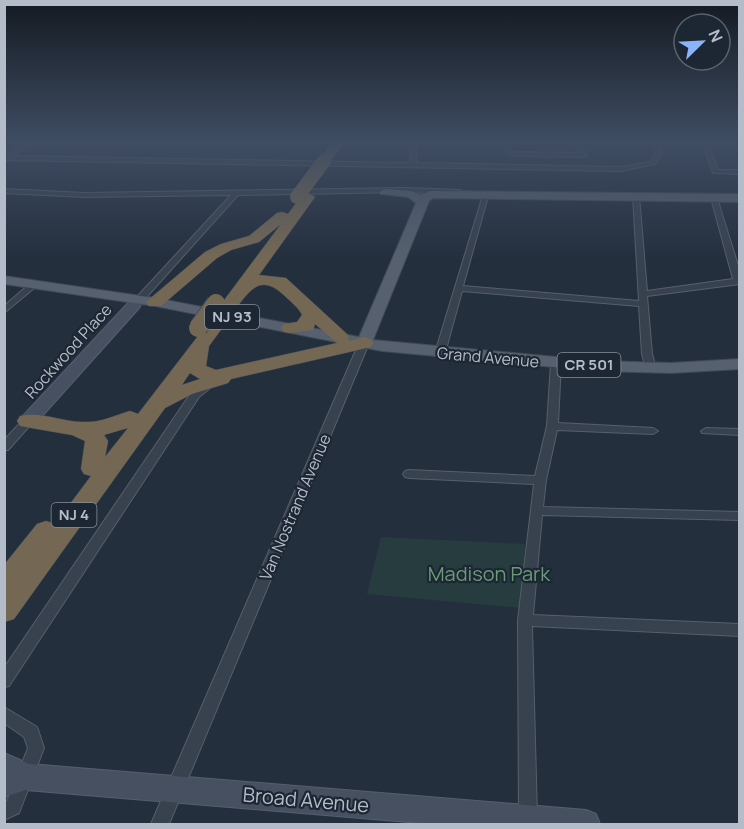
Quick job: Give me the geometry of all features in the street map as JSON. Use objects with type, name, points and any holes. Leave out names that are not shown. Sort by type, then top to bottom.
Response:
[{"type":"highway","name":"NJ 4","points":[[4,611],[155,407],[222,305],[273,245],[314,181]]},
{"type":"highway","name":"NJ 4","points":[[243,278],[282,216],[302,197]]},
{"type":"highway","points":[[143,302],[221,249],[254,239],[282,216]]},
{"type":"highway","points":[[273,245],[271,265],[292,291],[341,339]]},
{"type":"highway","points":[[206,261],[222,254],[235,254],[241,258],[243,278],[271,279],[280,282],[292,291]]},
{"type":"highway","points":[[282,360],[303,349],[298,332],[307,326],[305,323],[311,316],[307,306]]},
{"type":"highway","name":"NJ 4","points":[[4,585],[130,418],[204,333]]},
{"type":"highway","points":[[204,333],[196,365],[198,372],[210,376],[238,372]]},
{"type":"highway","points":[[155,407],[185,390],[238,372],[282,360],[364,344]]},
{"type":"highway","points":[[75,429],[107,428],[130,418]]},
{"type":"highway","points":[[28,421],[75,429],[90,434],[96,439],[98,446],[92,468]]},
{"type":"main road","points":[[385,192],[428,198],[468,193],[740,198]]},
{"type":"main road","name":"Van Nostrand Avenue","points":[[364,344],[428,198]]},
{"type":"main road","name":"Grand Avenue","points":[[4,279],[143,302],[268,331],[298,332],[364,344],[440,353],[651,368],[740,364]]},
{"type":"street","points":[[4,191],[73,195],[431,190],[468,193]]},
{"type":"street","points":[[440,353],[486,193]]},
{"type":"street","name":"Rockwood Place","points":[[4,447],[143,302],[235,194]]},
{"type":"street","points":[[636,196],[647,354],[651,368]]},
{"type":"street","points":[[458,288],[643,299],[739,281],[714,198]]},
{"type":"street","points":[[4,311],[35,284]]},
{"type":"street","name":"Van Nostrand Avenue","points":[[160,825],[364,344]]},
{"type":"street","points":[[528,818],[525,620],[540,480],[552,426],[556,363]]},
{"type":"street","points":[[4,681],[195,395],[218,380]]},
{"type":"street","points":[[552,426],[653,431]]},
{"type":"street","points":[[706,431],[740,432]]},
{"type":"street","points":[[409,474],[540,480]]},
{"type":"street","points":[[537,511],[740,516]]},
{"type":"street","points":[[525,620],[740,630]]},
{"type":"street","points":[[4,714],[31,732],[36,742],[35,755],[12,775],[13,807],[4,812]]},
{"type":"street","name":"Broad Avenue","points":[[12,775],[175,789],[409,817],[528,818],[586,825]]},
{"type":"green space","name":"Madison Park","points":[[381,537],[525,544],[521,608],[367,594]]}]
